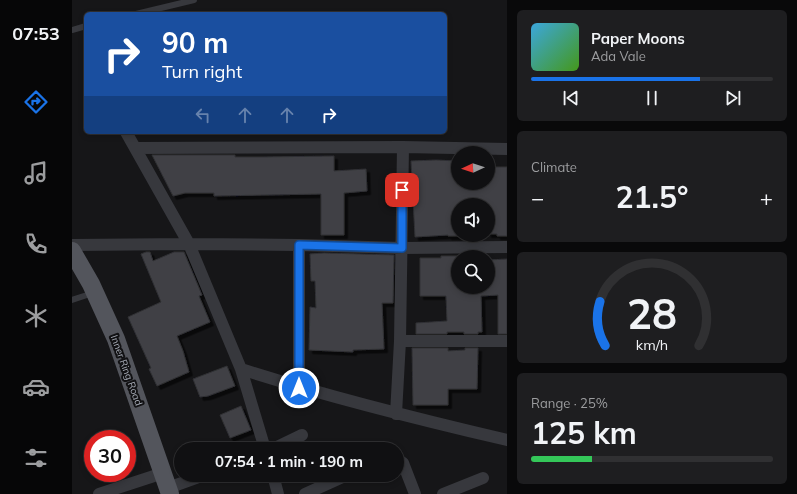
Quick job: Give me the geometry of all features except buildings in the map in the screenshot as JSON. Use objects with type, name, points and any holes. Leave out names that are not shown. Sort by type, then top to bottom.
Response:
[{"type":"main road","name":"Inner Ring Road","points":[[72,251],[91,284],[111,327],[166,492]]},
{"type":"main road","name":"Inner Ring Road","points":[[72,268],[79,298],[110,349],[154,476],[166,492]]},
{"type":"street","points":[[127,134],[189,244],[241,369],[263,442]]},
{"type":"street","points":[[135,148],[403,147],[507,149]]},
{"type":"street","points":[[396,414],[400,341],[403,147]]},
{"type":"street","points":[[72,245],[189,244],[402,248],[507,247]]},
{"type":"street","points":[[299,245],[299,388]]},
{"type":"street","points":[[400,341],[507,341]]},
{"type":"street","points":[[241,369],[299,388],[396,414],[507,440]]},
{"type":"street","points":[[288,442],[302,435]]},
{"type":"street","points":[[404,466],[415,494]]},
{"type":"street","points":[[99,494],[154,476]]},
{"type":"street","points":[[443,494],[483,478]]},
{"type":"street","points":[[166,492],[188,482]]},
{"type":"street","points":[[275,482],[278,494]]},
{"type":"street","points":[[305,494],[332,482]]},
{"type":"lane","points":[[144,12],[194,0]]},
{"type":"lane","points":[[72,30],[84,27]]},
{"type":"route","points":[[299,388],[299,245],[402,248],[402,190]]}]
